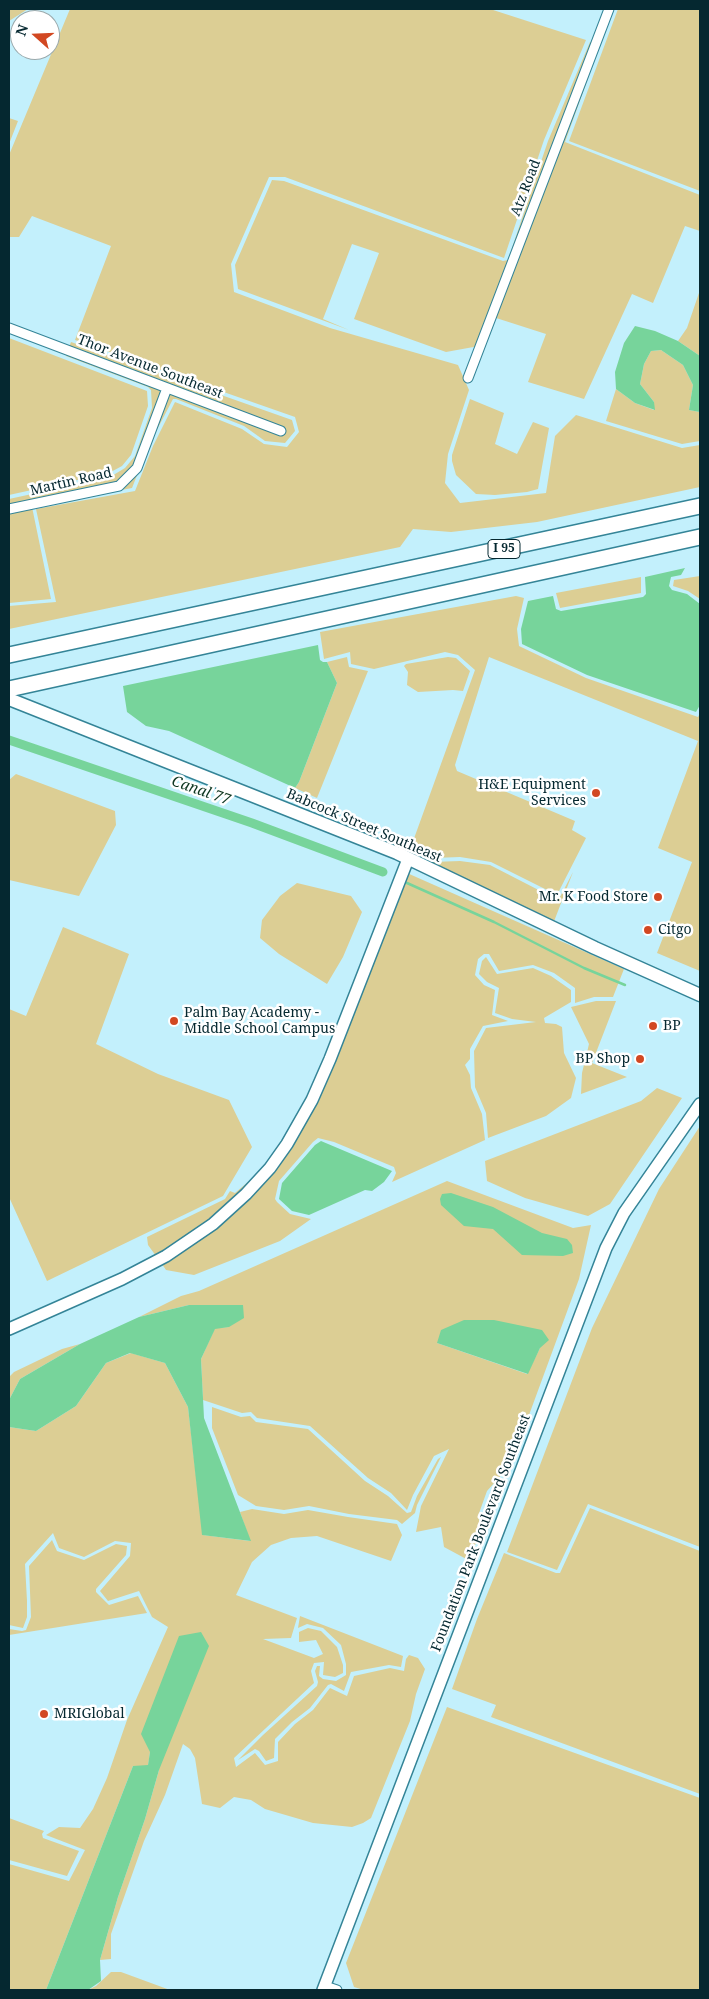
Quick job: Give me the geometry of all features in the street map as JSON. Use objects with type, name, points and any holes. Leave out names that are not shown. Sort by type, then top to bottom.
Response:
[{"type":"highway","name":"I 95","points":[[9,655],[700,506]]},
{"type":"highway","name":"I 95","points":[[9,689],[700,537]]},
{"type":"main road","name":"Babcock Street Southeast","points":[[9,699],[408,859],[595,948],[700,995]]},
{"type":"street","name":"Atz Road","points":[[468,378],[609,9]]},
{"type":"street","name":"Thor Avenue Southeast","points":[[9,328],[282,431]]},
{"type":"street","name":"Martin Road","points":[[9,509],[119,486],[137,468],[167,388]]},
{"type":"street","points":[[9,1329],[122,1279],[166,1256],[213,1224],[246,1194],[270,1168],[287,1144],[312,1100],[330,1059],[408,859]]},
{"type":"street","name":"Foundation Park Boulevard Southeast","points":[[324,1988],[606,1248],[624,1213],[700,1104]]},
{"type":"street","points":[[324,1988],[337,1990]]},
{"type":"shaded area","points":[[9,9],[28,9],[10,10],[9,21]]},
{"type":"shaded area","points":[[70,9],[490,9],[586,40],[544,140],[504,258],[285,177],[269,177],[231,264],[234,292],[330,328],[458,365],[469,390],[448,454],[445,483],[460,503],[546,493],[555,436],[576,415],[682,448],[700,445],[700,487],[537,522],[451,532],[413,529],[400,547],[9,629],[9,606],[56,602],[36,509],[135,491],[153,446],[175,402],[242,429],[264,444],[287,447],[299,432],[295,417],[75,340],[111,246],[32,216],[19,237],[9,237],[9,155],[49,60],[60,60],[60,33]]},
{"type":"shaded area","points":[[604,9],[613,9],[565,142],[700,195],[700,231],[685,226],[653,303],[632,294],[584,399],[528,382],[546,334],[493,317],[479,346],[446,352],[354,319],[379,253],[352,244],[323,319],[349,330],[238,289],[235,265],[272,180],[284,181],[503,261],[508,260],[548,141]]},
{"type":"shaded area","points":[[618,9],[700,9],[700,191],[569,141]]},
{"type":"shaded area","points":[[9,118],[18,121],[9,144]]},
{"type":"shaded area","points":[[700,290],[700,356],[678,341],[687,328]]},
{"type":"shaded area","points":[[635,326],[655,331],[678,341],[700,356],[700,412],[689,410],[693,385],[683,365],[661,350],[651,351],[644,364],[640,384],[654,402],[655,410],[635,403],[616,389],[615,372],[624,343]]},
{"type":"shaded area","points":[[9,338],[147,391],[148,406],[131,455],[122,466],[109,473],[9,495]]},
{"type":"shaded area","points":[[71,342],[292,420],[295,431],[285,443],[265,441],[244,426],[173,399],[149,445],[132,488],[32,507],[51,599],[9,603],[9,499],[110,477],[125,468],[135,456],[152,408],[151,390],[148,387],[66,356]]},
{"type":"shaded area","points":[[661,350],[683,365],[693,385],[689,410],[700,412],[700,441],[682,444],[606,421],[616,389],[635,403],[654,410],[654,402],[640,384],[644,364],[651,351]]},
{"type":"shaded area","points":[[470,399],[504,413],[495,444],[517,454],[533,422],[549,428],[538,489],[495,495],[476,494],[456,475],[452,455]]},
{"type":"shaded area","points":[[685,568],[681,575],[671,577],[669,586],[672,590],[687,594],[700,604],[700,705],[696,712],[587,675],[522,644],[521,629],[528,601],[553,596],[556,609],[561,611],[643,597],[646,594],[645,577]]},
{"type":"shaded area","points":[[700,576],[700,599],[688,591],[673,586],[674,580]]},
{"type":"shaded area","points":[[641,577],[641,593],[560,608],[556,593]]},
{"type":"shaded area","points":[[516,596],[524,598],[517,629],[519,646],[586,678],[698,717],[700,713],[700,971],[657,953],[692,862],[658,848],[698,741],[489,657],[455,765],[457,771],[575,821],[572,830],[586,838],[557,895],[491,862],[460,857],[433,858],[412,844],[475,670],[458,655],[445,652],[374,669],[351,664],[350,652],[324,659],[320,632]]},
{"type":"shaded area","points":[[318,645],[320,660],[327,662],[337,683],[295,788],[169,731],[146,726],[127,712],[123,686]]},
{"type":"shaded area","points":[[347,657],[349,667],[368,671],[317,798],[295,788],[337,683],[327,662]]},
{"type":"shaded area","points":[[448,657],[456,658],[470,671],[463,691],[418,692],[407,685],[408,672],[404,666],[406,664]]},
{"type":"shaded area","points":[[16,774],[115,811],[116,825],[79,896],[9,880],[9,780]]},
{"type":"shaded area","points":[[418,852],[432,862],[460,861],[490,865],[556,899],[560,897],[573,872],[553,924],[416,858]]},
{"type":"shaded area","points":[[407,873],[624,969],[613,997],[594,997],[575,1003],[575,988],[554,973],[533,965],[499,971],[489,954],[484,954],[478,959],[475,975],[484,985],[495,990],[492,1015],[508,1021],[483,1026],[470,1049],[470,1059],[465,1065],[470,1075],[471,1088],[482,1114],[485,1140],[392,1182],[396,1173],[394,1167],[334,1142],[318,1138],[279,1181],[275,1199],[290,1214],[311,1219],[280,1241],[194,1275],[166,1270],[162,1264],[291,1147]]},
{"type":"shaded area","points":[[297,883],[351,896],[362,912],[343,957],[327,984],[279,954],[260,938],[262,920],[280,896]]},
{"type":"shaded area","points":[[63,927],[129,954],[96,1044],[158,1074],[229,1100],[252,1147],[223,1196],[47,1281],[9,1197],[9,1009],[26,1016]]},
{"type":"shaded area","points":[[486,957],[497,974],[533,968],[551,976],[571,990],[571,1002],[544,1018],[545,1023],[556,1024],[562,1027],[564,1053],[576,1078],[571,1098],[546,1116],[488,1138],[486,1113],[475,1087],[474,1051],[486,1028],[536,1022],[512,1019],[495,1013],[499,988],[487,982],[479,974],[482,961]]},
{"type":"shaded area","points":[[596,1001],[616,1001],[592,1063],[627,1077],[581,1094],[582,1073],[589,1044],[571,1007]]},
{"type":"shaded area","points":[[657,1088],[682,1098],[610,1204],[588,1216],[525,1198],[487,1181],[485,1161],[641,1101]]},
{"type":"shaded area","points":[[700,1126],[700,1547],[588,1504],[557,1570],[507,1552],[592,1328],[659,1189]]},
{"type":"shaded area","points":[[321,1141],[392,1171],[384,1182],[372,1191],[365,1190],[309,1215],[292,1211],[279,1199],[282,1183],[315,1145]]},
{"type":"shaded area","points":[[256,1175],[210,1220],[156,1256],[148,1245],[147,1237],[225,1199],[230,1191],[235,1193]]},
{"type":"shaded area","points":[[447,1181],[573,1228],[591,1225],[579,1279],[511,1464],[487,1491],[478,1516],[481,1527],[470,1561],[444,1547],[441,1527],[416,1532],[421,1506],[449,1449],[434,1456],[407,1510],[391,1493],[368,1478],[310,1426],[257,1418],[251,1412],[242,1413],[203,1400],[201,1359],[215,1328],[229,1327],[189,1305],[139,1317],[181,1296],[199,1291]],"holes":[[[437,1343],[540,1348],[527,1374]]]},
{"type":"shaded area","points":[[451,1193],[493,1207],[542,1233],[567,1239],[572,1245],[573,1253],[563,1256],[522,1255],[493,1229],[464,1226],[441,1205],[440,1199],[442,1194]]},
{"type":"shaded area","points":[[189,1305],[243,1305],[244,1318],[229,1327],[215,1329],[201,1359],[204,1418],[251,1541],[202,1535],[188,1407],[165,1363],[130,1353],[106,1363],[76,1406],[36,1431],[9,1427],[9,1400],[20,1379],[80,1344],[139,1317]]},
{"type":"shaded area","points":[[464,1320],[494,1320],[542,1330],[549,1340],[540,1348],[528,1374],[437,1343],[441,1330]]},
{"type":"shaded area","points":[[80,1344],[20,1379],[9,1400],[9,1377],[14,1372],[62,1349]]},
{"type":"shaded area","points":[[131,1353],[165,1363],[188,1407],[203,1535],[250,1541],[240,1512],[252,1509],[284,1514],[308,1510],[397,1524],[402,1535],[391,1561],[317,1536],[291,1538],[271,1545],[252,1562],[236,1595],[297,1618],[291,1638],[263,1639],[314,1658],[323,1654],[316,1640],[299,1642],[299,1632],[308,1628],[321,1631],[337,1647],[343,1665],[343,1673],[335,1677],[323,1675],[324,1662],[314,1663],[311,1671],[314,1683],[234,1758],[236,1767],[255,1753],[265,1765],[278,1761],[278,1742],[295,1724],[313,1710],[330,1688],[347,1696],[354,1676],[390,1668],[404,1671],[406,1659],[409,1655],[418,1658],[425,1669],[416,1694],[410,1721],[371,1818],[352,1827],[313,1823],[265,1809],[251,1800],[234,1797],[220,1808],[202,1804],[195,1758],[190,1749],[183,1744],[165,1795],[144,1841],[111,1934],[111,1959],[100,1960],[159,1770],[150,1752],[148,1766],[133,1766],[46,1990],[9,1990],[9,1864],[69,1881],[85,1850],[46,1835],[59,1827],[80,1828],[93,1809],[107,1778],[127,1720],[168,1627],[152,1617],[139,1591],[108,1601],[100,1591],[130,1556],[131,1543],[115,1541],[84,1557],[59,1548],[53,1533],[25,1564],[27,1617],[23,1628],[9,1625],[9,1427],[36,1431],[76,1406],[106,1363]]},
{"type":"shaded area","points":[[212,1407],[241,1417],[250,1416],[256,1422],[308,1429],[365,1481],[388,1496],[407,1513],[411,1512],[417,1496],[438,1459],[441,1457],[417,1505],[415,1513],[402,1524],[397,1520],[349,1514],[309,1506],[284,1510],[256,1506],[238,1495],[212,1428]]},
{"type":"shaded area","points":[[590,1508],[700,1551],[700,1794],[491,1717],[496,1705],[452,1689],[477,1619],[504,1553],[560,1573]]},
{"type":"shaded area","points":[[52,1540],[57,1551],[84,1560],[116,1544],[127,1546],[126,1555],[96,1589],[96,1592],[109,1605],[138,1596],[147,1613],[9,1635],[9,1629],[26,1630],[31,1617],[29,1566]]},
{"type":"shaded area","points":[[300,1616],[403,1656],[401,1667],[389,1665],[351,1672],[344,1691],[331,1684],[328,1685],[310,1708],[275,1739],[274,1758],[266,1761],[259,1751],[255,1749],[238,1760],[317,1686],[318,1682],[315,1671],[317,1666],[320,1666],[319,1676],[323,1679],[336,1681],[346,1675],[346,1664],[341,1645],[323,1628],[307,1624],[298,1628]]},
{"type":"shaded area","points":[[201,1632],[209,1646],[159,1770],[145,1819],[118,1897],[100,1960],[101,1981],[88,1990],[46,1990],[133,1766],[148,1765],[150,1752],[141,1734],[179,1636]]},
{"type":"shaded area","points":[[447,1707],[700,1798],[700,1990],[364,1990],[354,1987],[346,1963]]},
{"type":"shaded area","points":[[9,1818],[44,1831],[42,1834],[43,1838],[79,1851],[67,1876],[9,1860]]},
{"type":"shaded area","points":[[111,1972],[121,1972],[170,1990],[88,1990],[96,1986]]},
{"type":"waterway","name":"Canal 77","points":[[9,740],[252,823],[383,872]]},
{"type":"waterway","points":[[407,883],[494,922],[584,968],[625,985]]},
{"type":"place","name":"H&E Equipment Services","points":[[596,793]]},
{"type":"place","name":"Mr. K Food Store","points":[[658,897]]},
{"type":"place","name":"Citgo","points":[[648,930]]},
{"type":"place","name":"Palm Bay Academy - Middle School Campus","points":[[174,1021]]},
{"type":"place","name":"BP","points":[[653,1026]]},
{"type":"place","name":"BP Shop","points":[[640,1059]]},
{"type":"place","name":"MRIGlobal","points":[[44,1714]]}]
